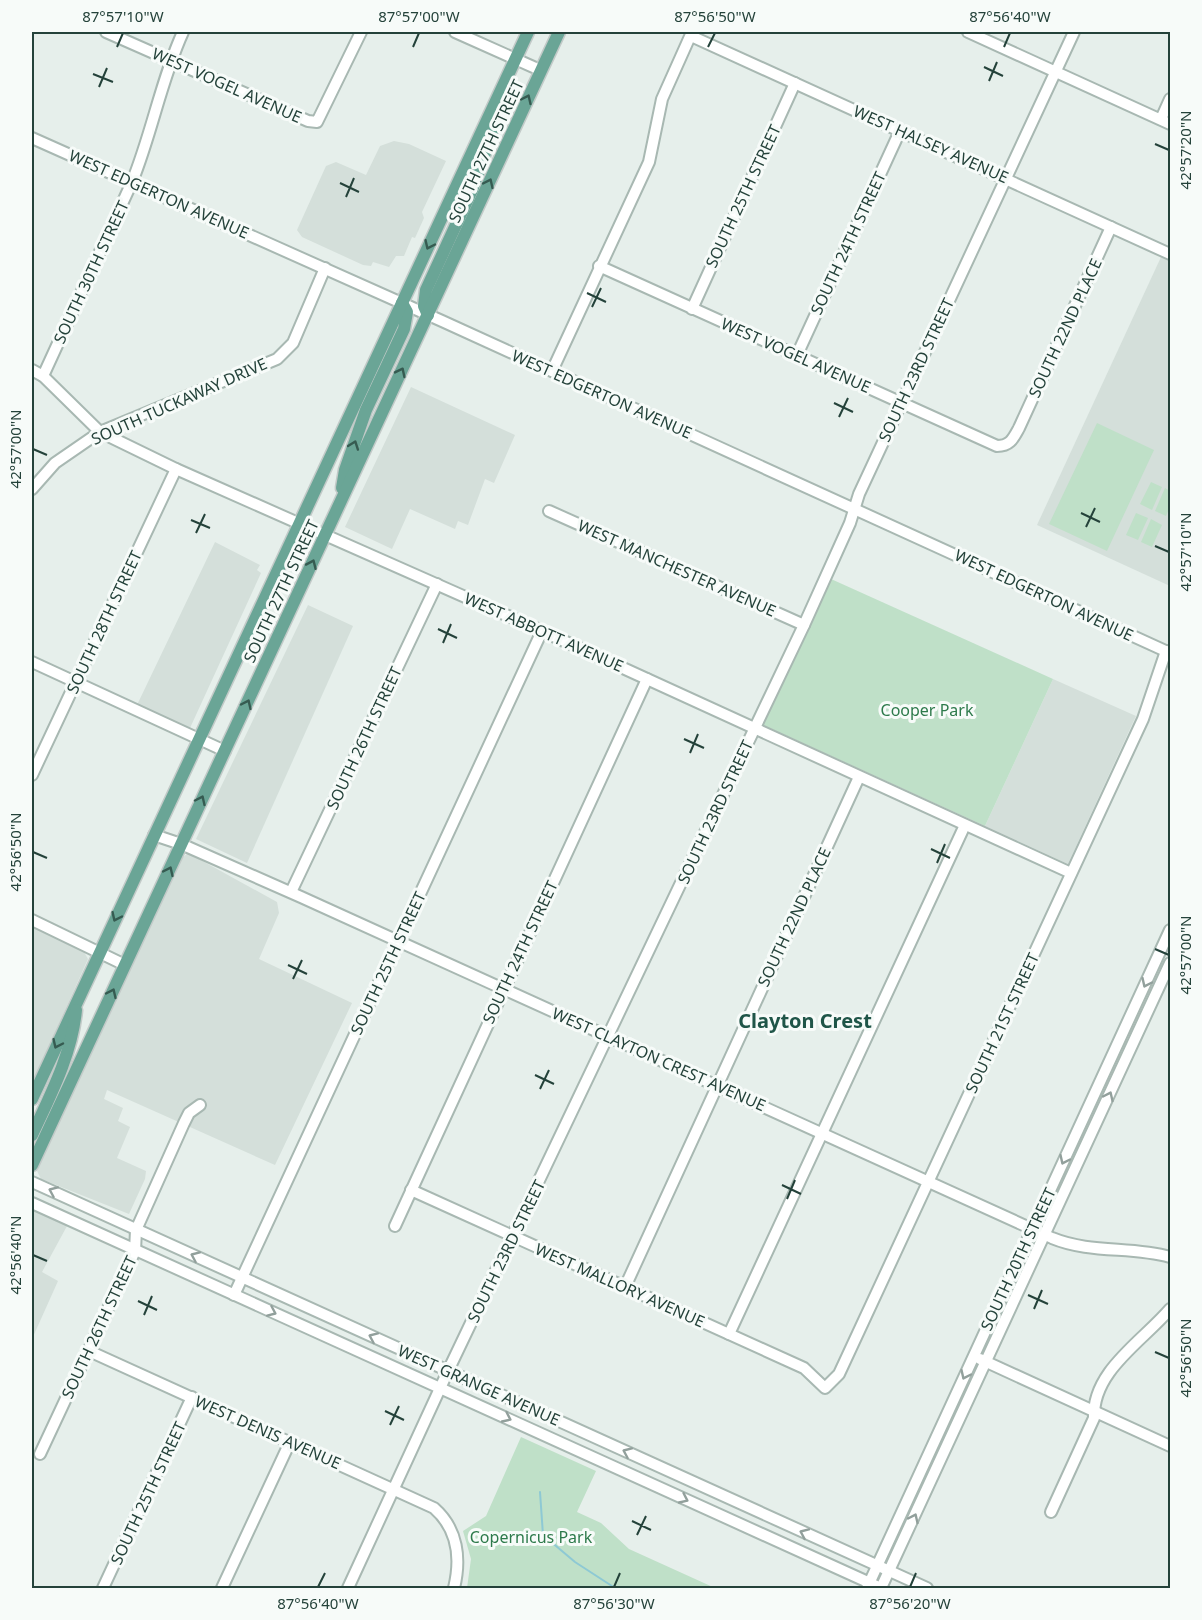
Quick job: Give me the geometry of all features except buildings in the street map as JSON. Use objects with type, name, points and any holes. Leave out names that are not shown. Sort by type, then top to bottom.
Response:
[{"type":"main road","name":"SOUTH 27TH STREET","points":[[32,1099],[528,32]]},
{"type":"main road","name":"SOUTH 27TH STREET","points":[[32,1165],[559,32]]},
{"type":"main road","points":[[428,315],[424,306],[426,290],[472,190],[496,121],[498,96]]},
{"type":"main road","points":[[340,501],[345,470],[366,410],[404,328],[406,312],[402,303]]},
{"type":"main road","points":[[32,1136],[56,1083],[71,1040],[78,1000]]},
{"type":"street","name":"WEST VOGEL AVENUE","points":[[106,32],[308,121],[317,122],[362,32]]},
{"type":"street","name":"SOUTH 30TH STREET","points":[[43,376],[132,182],[143,154],[170,60],[183,32]]},
{"type":"street","points":[[455,32],[540,70]]},
{"type":"street","points":[[968,32],[1166,122],[1170,99]]},
{"type":"street","name":"SOUTH 23RD STREET","points":[[348,1588],[448,1371],[610,1036],[804,625],[900,403],[1074,32]]},
{"type":"street","points":[[552,370],[649,162],[662,99],[691,34]]},
{"type":"street","name":"WEST HALSEY AVENUE","points":[[691,34],[1170,254]]},
{"type":"street","name":"SOUTH 25TH STREET","points":[[692,309],[795,83]]},
{"type":"street","name":"SOUTH 24TH STREET","points":[[797,355],[900,131]]},
{"type":"street","name":"WEST EDGERTON AVENUE","points":[[32,138],[552,370],[1168,652]]},
{"type":"street","name":"SOUTH 22ND PLACE","points":[[1019,428],[1112,227]]},
{"type":"street","name":"WEST VOGEL AVENUE","points":[[599,266],[997,446],[1006,446],[1012,441],[1019,428]]},
{"type":"street","name":"SOUTH TUCKAWAY DRIVE","points":[[32,489],[55,463],[100,432],[276,359],[293,343],[325,268]]},
{"type":"street","name":"WEST ABBOTT AVENUE","points":[[32,370],[43,376],[100,432],[176,469],[542,631],[1071,873]]},
{"type":"street","name":"SOUTH 28TH STREET","points":[[32,775],[176,469]]},
{"type":"street","name":"WEST MANCHESTER AVENUE","points":[[549,512],[804,625]]},
{"type":"street","name":"SOUTH 26TH STREET","points":[[291,892],[437,584]]},
{"type":"street","name":"SOUTH 25TH STREET","points":[[234,1295],[542,631]]},
{"type":"street","name":"SOUTH 21ST STREET","points":[[825,1388],[839,1374],[929,1181],[1143,719],[1168,652]]},
{"type":"street","points":[[32,662],[225,751]]},
{"type":"street","name":"SOUTH 24TH STREET","points":[[395,1226],[647,679]]},
{"type":"street","name":"SOUTH 22ND PLACE","points":[[625,1287],[859,777]]},
{"type":"street","points":[[729,1334],[965,825]]},
{"type":"street","name":"WEST CLAYTON CREST AVENUE","points":[[154,835],[182,844],[291,892],[1045,1235],[1086,1249],[1144,1251],[1170,1257]]},
{"type":"street","points":[[32,920],[125,965]]},
{"type":"street","name":"SOUTH 20TH STREET","points":[[868,1586],[1170,930]]},
{"type":"street","name":"SOUTH 20TH STREET","points":[[881,1588],[1170,963]]},
{"type":"street","name":"SOUTH 26TH STREET","points":[[40,1454],[135,1251],[136,1230],[189,1113],[200,1105]]},
{"type":"street","name":"WEST GRANGE AVENUE","points":[[32,1182],[927,1588]]},
{"type":"street","name":"WEST MALLORY AVENUE","points":[[411,1190],[804,1368],[825,1388]]},
{"type":"street","points":[[65,1219],[74,1201]]},
{"type":"street","name":"WEST GRANGE AVENUE","points":[[32,1203],[823,1562],[868,1586],[881,1588]]},
{"type":"street","points":[[1051,1512],[1094,1418],[1094,1403],[1116,1365],[1170,1309]]},
{"type":"street","points":[[391,1365],[399,1349]]},
{"type":"street","name":"WEST DENIS AVENUE","points":[[89,1351],[434,1508],[444,1516],[454,1536],[459,1557],[454,1588]]},
{"type":"street","points":[[974,1356],[1170,1446]]},
{"type":"street","points":[[486,1408],[494,1392]]},
{"type":"street","name":"SOUTH 25TH STREET","points":[[103,1588],[192,1397]]},
{"type":"street","points":[[222,1588],[291,1442]]},
{"type":"street","points":[[657,1486],[665,1469]]},
{"type":"street","points":[[823,1562],[831,1545]]},
{"type":"shaded area","points":[[394,141],[409,144],[446,161],[422,212],[424,218],[404,256],[396,256],[389,267],[373,262],[371,266],[363,265],[302,237],[297,230],[326,166],[336,162],[366,175],[380,146]]},
{"type":"shaded area","points":[[1161,257],[1170,261],[1170,586],[1037,525]]},
{"type":"shaded area","points":[[411,387],[515,435],[494,483],[485,479],[468,525],[458,521],[455,529],[410,509],[392,549],[345,527]]},
{"type":"shaded area","points":[[215,542],[260,565],[257,570],[261,573],[190,728],[137,705]]},
{"type":"shaded area","points":[[308,605],[353,626],[247,863],[196,839]]},
{"type":"shaded area","points":[[1053,679],[1136,716],[1068,864],[985,826]]},
{"type":"shaded area","points":[[188,853],[277,902],[279,913],[259,959],[352,1003],[275,1165],[107,1090],[104,1099],[123,1108],[118,1121],[130,1127],[117,1158],[146,1171],[145,1179],[129,1214],[41,1179],[37,1171],[182,858]]},
{"type":"shaded area","points":[[32,925],[84,952],[88,959],[32,1084]]},
{"type":"shaded area","points":[[32,1209],[67,1226],[42,1272],[58,1281],[32,1339]]},
{"type":"green space","points":[[1097,423],[1154,450],[1107,551],[1049,524]]},
{"type":"green space","points":[[1151,482],[1162,487],[1152,510],[1140,504]]},
{"type":"green space","points":[[1165,488],[1170,491],[1170,507],[1166,516],[1155,511]]},
{"type":"green space","points":[[1136,513],[1148,518],[1138,540],[1126,535]]},
{"type":"green space","points":[[1151,519],[1162,525],[1152,547],[1141,542]]},
{"type":"green space","name":"Cooper Park","points":[[831,579],[1053,679],[985,826],[763,725]]},
{"type":"green space","name":"Copernicus Park","points":[[521,1437],[596,1471],[577,1512],[601,1523],[629,1549],[715,1588],[467,1588],[471,1559],[463,1531],[486,1516]]},
{"type":"waterway","points":[[540,1492],[543,1535],[575,1562],[615,1588]]},
{"type":"district","name":"Clayton Crest","points":[[805,1020]]}]
